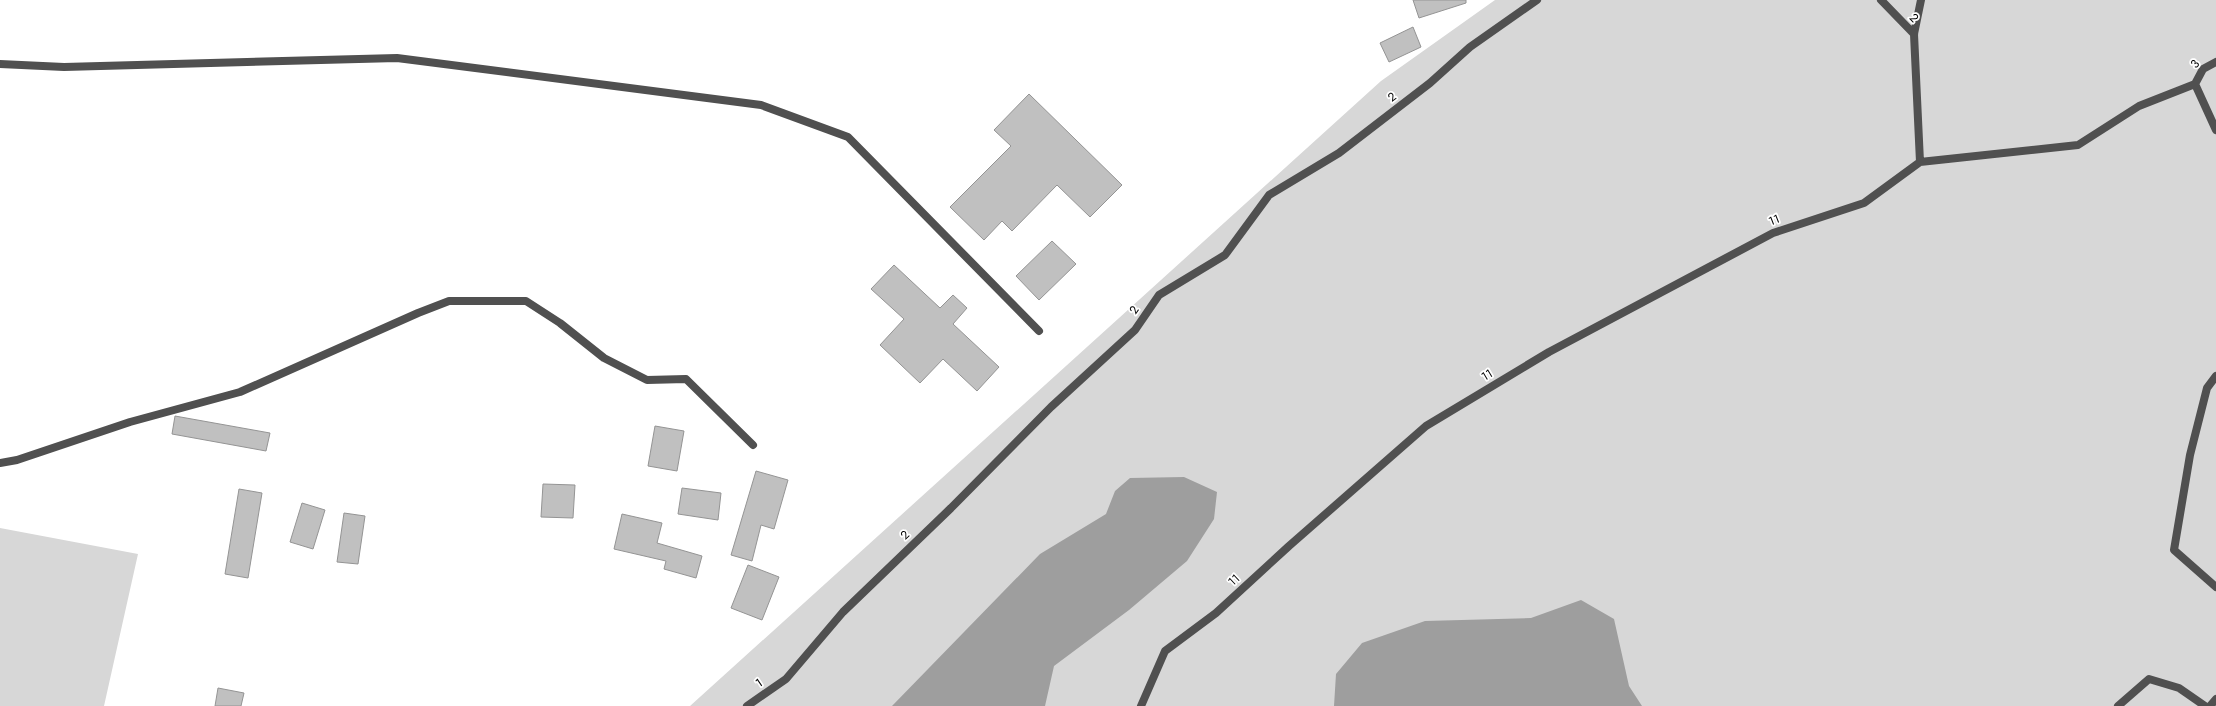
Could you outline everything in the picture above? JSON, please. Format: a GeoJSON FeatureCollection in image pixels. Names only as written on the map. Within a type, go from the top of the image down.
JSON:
{"type":"FeatureCollection","features":[{"type":"Feature","properties":{"kind":"street","name":"2"},"geometry":{"type":"LineString","coordinates":[[786,679],[843,612],[951,508],[1051,407],[1135,330],[1159,295],[1225,255],[1268,195],[1339,153],[1430,83],[1470,47],[1537,0]]}},
{"type":"Feature","properties":{"kind":"street","name":"2"},"geometry":{"type":"LineString","coordinates":[[1881,0],[1914,34]]}},
{"type":"Feature","properties":{"kind":"street"},"geometry":{"type":"LineString","coordinates":[[1921,0],[1914,34],[1920,162],[2078,145],[2139,106],[2195,84],[2216,130]]}},
{"type":"Feature","properties":{"kind":"street"},"geometry":{"type":"LineString","coordinates":[[0,64],[64,67],[397,58],[761,105],[848,137],[1039,331]]}},
{"type":"Feature","properties":{"kind":"street","name":"3"},"geometry":{"type":"LineString","coordinates":[[2195,84],[2204,69],[2216,62]]}},
{"type":"Feature","properties":{"kind":"street","name":"11"},"geometry":{"type":"LineString","coordinates":[[1141,706],[1165,651],[1216,613],[1289,546],[1426,426],[1549,352],[1773,233],[1864,203],[1920,162]]}},
{"type":"Feature","properties":{"kind":"street"},"geometry":{"type":"LineString","coordinates":[[0,463],[16,460],[130,422],[240,392],[418,313],[449,301],[526,301],[560,323],[604,358],[647,380],[686,379],[753,445]]}},
{"type":"Feature","properties":{"kind":"street"},"geometry":{"type":"LineString","coordinates":[[2216,376],[2207,388],[2190,454],[2174,550],[2216,587]]}},
{"type":"Feature","properties":{"kind":"street","name":"1"},"geometry":{"type":"LineString","coordinates":[[747,706],[786,679]]}},
{"type":"Feature","properties":{"kind":"street"},"geometry":{"type":"LineString","coordinates":[[2118,706],[2149,679],[2178,688],[2205,706]]}},
{"type":"Feature","properties":{"kind":"street"},"geometry":{"type":"LineString","coordinates":[[2210,706],[2216,699]]}},
{"type":"Feature","properties":{"kind":"shaded area"},"geometry":{"type":"Polygon","coordinates":[[[1495,0],[2216,0],[2216,706],[690,706],[1381,81],[1495,0]]]}},
{"type":"Feature","properties":{"kind":"shaded area"},"geometry":{"type":"Polygon","coordinates":[[[1184,477],[1217,492],[1214,519],[1187,561],[1129,610],[1054,666],[1045,706],[892,706],[1040,554],[1106,514],[1115,491],[1130,478],[1184,477]]]}},
{"type":"Feature","properties":{"kind":"shaded area"},"geometry":{"type":"Polygon","coordinates":[[[0,528],[138,554],[104,706],[0,706],[0,528]]]}},
{"type":"Feature","properties":{"kind":"shaded area"},"geometry":{"type":"Polygon","coordinates":[[[1581,600],[1614,619],[1629,686],[1642,706],[1334,706],[1336,674],[1362,643],[1425,621],[1531,618],[1581,600]]]}},
{"type":"Feature","properties":{"kind":"building"},"geometry":{"type":"Polygon","coordinates":[[[1413,0],[1466,0],[1466,3],[1419,18],[1413,0]]]}},
{"type":"Feature","properties":{"kind":"building"},"geometry":{"type":"Polygon","coordinates":[[[1413,27],[1421,47],[1389,62],[1380,43],[1413,27]]]}},
{"type":"Feature","properties":{"kind":"building"},"geometry":{"type":"Polygon","coordinates":[[[1029,94],[1122,185],[1090,217],[1057,185],[1012,231],[1002,221],[984,240],[950,207],[1011,146],[994,130],[1029,94]]]}},
{"type":"Feature","properties":{"kind":"building"},"geometry":{"type":"Polygon","coordinates":[[[1052,241],[1076,264],[1039,300],[1016,276],[1052,241]]]}},
{"type":"Feature","properties":{"kind":"building"},"geometry":{"type":"Polygon","coordinates":[[[894,265],[940,308],[953,295],[967,308],[953,324],[999,367],[977,391],[943,359],[920,383],[880,345],[904,319],[871,289],[894,265]]]}},
{"type":"Feature","properties":{"kind":"building"},"geometry":{"type":"Polygon","coordinates":[[[175,416],[270,433],[266,451],[172,434],[175,416]]]}},
{"type":"Feature","properties":{"kind":"building"},"geometry":{"type":"Polygon","coordinates":[[[655,426],[684,431],[677,471],[648,466],[655,426]]]}},
{"type":"Feature","properties":{"kind":"building"},"geometry":{"type":"Polygon","coordinates":[[[756,471],[788,480],[774,529],[761,525],[752,561],[731,555],[756,471]]]}},
{"type":"Feature","properties":{"kind":"building"},"geometry":{"type":"Polygon","coordinates":[[[543,484],[575,485],[573,518],[541,517],[543,484]]]}},
{"type":"Feature","properties":{"kind":"building"},"geometry":{"type":"Polygon","coordinates":[[[682,488],[721,493],[718,520],[678,514],[682,488]]]}},
{"type":"Feature","properties":{"kind":"building"},"geometry":{"type":"Polygon","coordinates":[[[239,489],[262,493],[248,578],[225,574],[239,489]]]}},
{"type":"Feature","properties":{"kind":"building"},"geometry":{"type":"Polygon","coordinates":[[[302,503],[325,510],[313,549],[290,542],[302,503]]]}},
{"type":"Feature","properties":{"kind":"building"},"geometry":{"type":"Polygon","coordinates":[[[344,513],[365,516],[358,564],[337,562],[344,513]]]}},
{"type":"Feature","properties":{"kind":"building"},"geometry":{"type":"Polygon","coordinates":[[[622,514],[662,523],[657,543],[702,556],[696,578],[664,569],[666,561],[614,549],[622,514]]]}},
{"type":"Feature","properties":{"kind":"building"},"geometry":{"type":"Polygon","coordinates":[[[748,565],[779,577],[762,620],[731,608],[748,565]]]}},
{"type":"Feature","properties":{"kind":"building"},"geometry":{"type":"Polygon","coordinates":[[[218,688],[244,693],[241,706],[215,706],[218,688]]]}}]}
